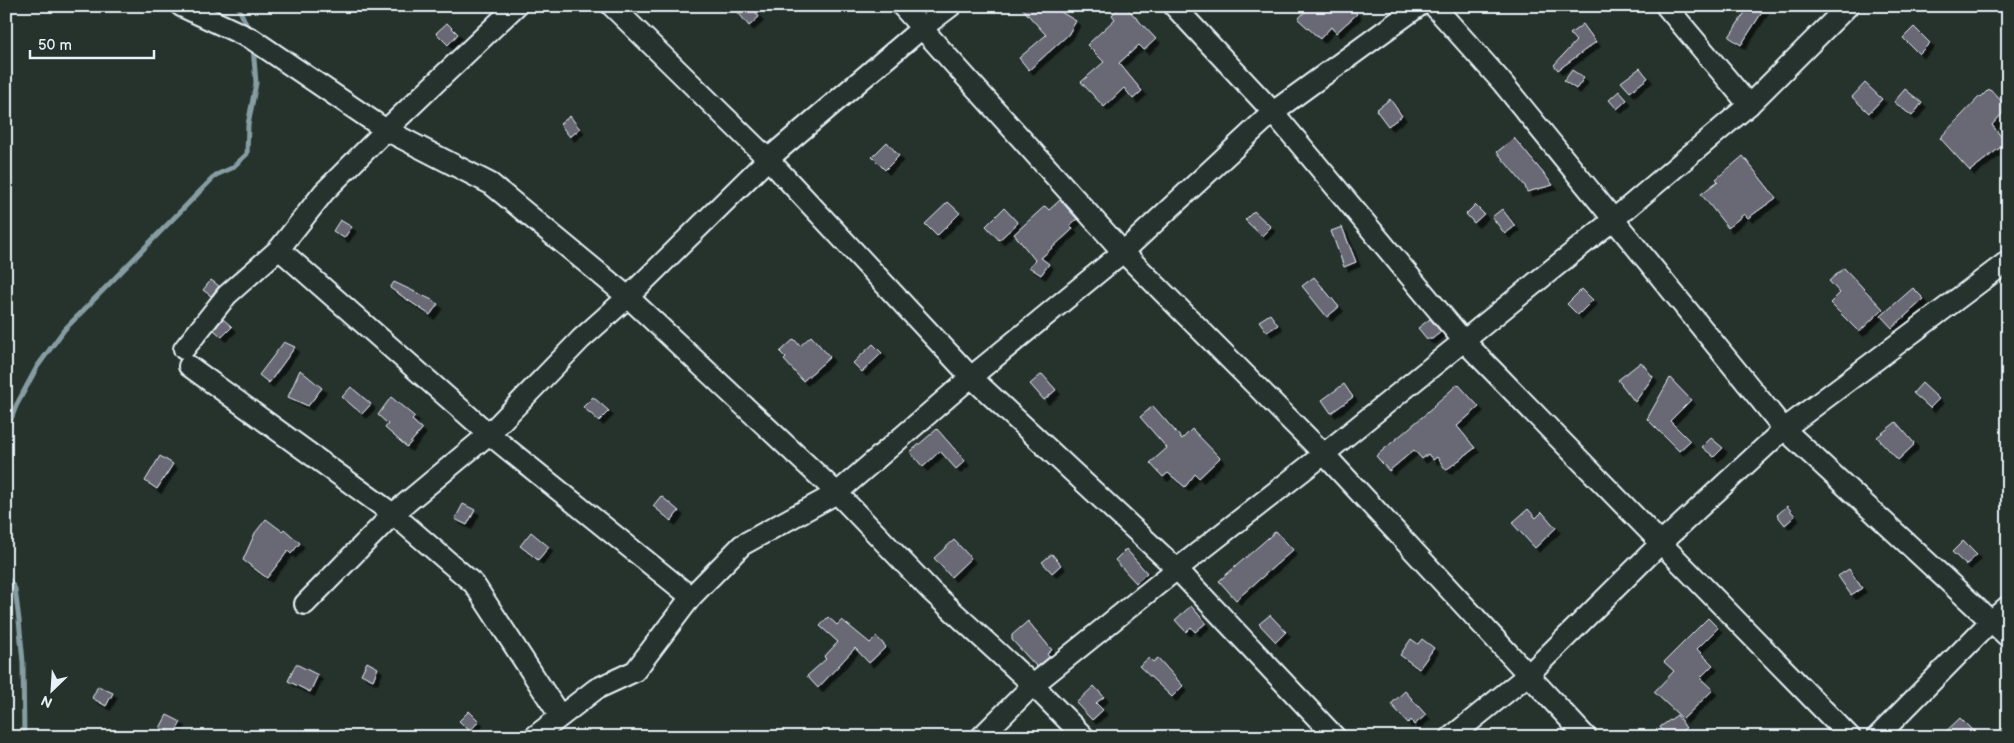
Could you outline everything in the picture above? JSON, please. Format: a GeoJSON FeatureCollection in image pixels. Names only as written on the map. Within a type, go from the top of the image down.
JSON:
{"type":"FeatureCollection","features":[{"type":"Feature","properties":{"kind":"street"},"geometry":{"type":"LineString","coordinates":[[180,6],[252,39],[386,130],[491,184],[628,297],[838,493],[931,591],[1033,685],[1084,737]]}},
{"type":"Feature","properties":{"kind":"street"},"geometry":{"type":"LineString","coordinates":[[516,6],[386,130],[324,192],[279,249],[227,295],[186,358],[393,514],[474,584],[560,716]]}},
{"type":"Feature","properties":{"kind":"street"},"geometry":{"type":"LineString","coordinates":[[612,6],[768,159],[971,377],[1177,569],[1335,737]]}},
{"type":"Feature","properties":{"kind":"street"},"geometry":{"type":"LineString","coordinates":[[902,6],[1123,252],[1324,454],[1586,737]]}},
{"type":"Feature","properties":{"kind":"street"},"geometry":{"type":"LineString","coordinates":[[305,604],[393,514],[488,434],[580,339],[628,297],[768,159],[922,28],[951,6]]}},
{"type":"Feature","properties":{"kind":"street"},"geometry":{"type":"LineString","coordinates":[[1174,6],[1273,112],[1463,340],[1850,737]]}},
{"type":"Feature","properties":{"kind":"street"},"geometry":{"type":"LineString","coordinates":[[534,737],[596,689],[634,671],[691,598],[742,546],[838,493],[971,377],[1123,252],[1273,112],[1419,6]]}},
{"type":"Feature","properties":{"kind":"street"},"geometry":{"type":"LineString","coordinates":[[1434,6],[1501,81],[1784,429],[1992,620],[2008,637]]}},
{"type":"Feature","properties":{"kind":"street"},"geometry":{"type":"LineString","coordinates":[[1666,6],[1749,105]]}},
{"type":"Feature","properties":{"kind":"street"},"geometry":{"type":"LineString","coordinates":[[980,737],[1033,685],[1324,454],[1613,220],[1749,105],[1848,6]]}},
{"type":"Feature","properties":{"kind":"street"},"geometry":{"type":"LineString","coordinates":[[279,249],[488,434],[691,598]]}},
{"type":"Feature","properties":{"kind":"street"},"geometry":{"type":"LineString","coordinates":[[1451,737],[1529,674],[1661,543],[1784,429],[2008,261]]}},
{"type":"Feature","properties":{"kind":"street"},"geometry":{"type":"LineString","coordinates":[[1877,737],[2008,606]]}},
{"type":"Feature","properties":{"kind":"building"},"geometry":{"type":"Polygon","coordinates":[[[733,6],[751,6],[759,17],[749,26],[733,6]]]}},
{"type":"Feature","properties":{"kind":"building"},"geometry":{"type":"Polygon","coordinates":[[[1020,6],[1051,6],[1076,21],[1068,35],[1029,70],[1019,58],[1046,35],[1020,6]]]}},
{"type":"Feature","properties":{"kind":"building"},"geometry":{"type":"Polygon","coordinates":[[[1121,6],[1125,6],[1156,39],[1144,50],[1139,45],[1119,63],[1142,91],[1133,99],[1124,88],[1104,107],[1081,82],[1104,62],[1087,45],[1115,19],[1112,15],[1121,6]]]}},
{"type":"Feature","properties":{"kind":"building"},"geometry":{"type":"Polygon","coordinates":[[[1310,6],[1350,6],[1357,14],[1336,33],[1331,27],[1320,39],[1298,19],[1310,6]]]}},
{"type":"Feature","properties":{"kind":"building"},"geometry":{"type":"Polygon","coordinates":[[[1749,6],[1766,6],[1741,45],[1729,37],[1749,6]]]}},
{"type":"Feature","properties":{"kind":"building"},"geometry":{"type":"Polygon","coordinates":[[[447,23],[458,34],[448,45],[436,33],[447,23]]]}},
{"type":"Feature","properties":{"kind":"building"},"geometry":{"type":"Polygon","coordinates":[[[1583,24],[1596,42],[1558,70],[1554,65],[1576,41],[1570,34],[1583,24]]]}},
{"type":"Feature","properties":{"kind":"building"},"geometry":{"type":"Polygon","coordinates":[[[1914,27],[1930,43],[1919,54],[1903,38],[1914,27]]]}},
{"type":"Feature","properties":{"kind":"building"},"geometry":{"type":"Polygon","coordinates":[[[1640,68],[1648,78],[1630,92],[1621,82],[1640,68]]]}},
{"type":"Feature","properties":{"kind":"building"},"geometry":{"type":"Polygon","coordinates":[[[1572,70],[1584,78],[1576,89],[1564,81],[1572,70]]]}},
{"type":"Feature","properties":{"kind":"building"},"geometry":{"type":"Polygon","coordinates":[[[1865,83],[1882,99],[1869,113],[1852,97],[1865,83]]]}},
{"type":"Feature","properties":{"kind":"building"},"geometry":{"type":"Polygon","coordinates":[[[1905,89],[1922,103],[1912,116],[1894,102],[1905,89]]]}},
{"type":"Feature","properties":{"kind":"building"},"geometry":{"type":"Polygon","coordinates":[[[1989,89],[2008,107],[1992,125],[2006,143],[1970,171],[1940,138],[1989,89]]]}},
{"type":"Feature","properties":{"kind":"building"},"geometry":{"type":"Polygon","coordinates":[[[1619,91],[1627,100],[1617,109],[1609,100],[1619,91]]]}},
{"type":"Feature","properties":{"kind":"building"},"geometry":{"type":"Polygon","coordinates":[[[1390,99],[1402,116],[1388,126],[1376,110],[1390,99]]]}},
{"type":"Feature","properties":{"kind":"building"},"geometry":{"type":"Polygon","coordinates":[[[570,116],[580,129],[570,137],[560,124],[570,116]]]}},
{"type":"Feature","properties":{"kind":"building"},"geometry":{"type":"Polygon","coordinates":[[[1514,138],[1553,185],[1527,192],[1525,186],[1497,152],[1514,138]]]}},
{"type":"Feature","properties":{"kind":"building"},"geometry":{"type":"Polygon","coordinates":[[[887,142],[899,156],[885,170],[872,157],[887,142]]]}},
{"type":"Feature","properties":{"kind":"building"},"geometry":{"type":"Polygon","coordinates":[[[1743,156],[1776,198],[1748,218],[1744,214],[1728,228],[1701,194],[1718,181],[1716,179],[1743,156]]]}},
{"type":"Feature","properties":{"kind":"building"},"geometry":{"type":"Polygon","coordinates":[[[1060,200],[1077,219],[1070,225],[1073,229],[1041,258],[1049,264],[1041,275],[1029,267],[1035,260],[1014,234],[1045,206],[1049,210],[1060,200]]]}},
{"type":"Feature","properties":{"kind":"building"},"geometry":{"type":"Polygon","coordinates":[[[948,202],[960,213],[937,236],[925,224],[948,202]]]}},
{"type":"Feature","properties":{"kind":"building"},"geometry":{"type":"Polygon","coordinates":[[[1475,205],[1484,214],[1474,223],[1466,214],[1475,205]]]}},
{"type":"Feature","properties":{"kind":"building"},"geometry":{"type":"Polygon","coordinates":[[[1004,208],[1018,223],[999,240],[986,226],[1004,208]]]}},
{"type":"Feature","properties":{"kind":"building"},"geometry":{"type":"Polygon","coordinates":[[[1502,209],[1515,226],[1505,234],[1492,217],[1502,209]]]}},
{"type":"Feature","properties":{"kind":"building"},"geometry":{"type":"Polygon","coordinates":[[[1254,211],[1271,227],[1262,236],[1245,220],[1254,211]]]}},
{"type":"Feature","properties":{"kind":"building"},"geometry":{"type":"Polygon","coordinates":[[[340,220],[352,227],[344,238],[333,231],[340,220]]]}},
{"type":"Feature","properties":{"kind":"building"},"geometry":{"type":"Polygon","coordinates":[[[1342,227],[1356,262],[1344,267],[1331,231],[1342,227]]]}},
{"type":"Feature","properties":{"kind":"building"},"geometry":{"type":"Polygon","coordinates":[[[1844,268],[1883,309],[1859,332],[1830,303],[1840,293],[1829,281],[1844,268]]]}},
{"type":"Feature","properties":{"kind":"building"},"geometry":{"type":"Polygon","coordinates":[[[1314,277],[1339,307],[1327,317],[1302,286],[1314,277]]]}},
{"type":"Feature","properties":{"kind":"building"},"geometry":{"type":"Polygon","coordinates":[[[211,280],[219,286],[211,296],[203,290],[211,280]]]}},
{"type":"Feature","properties":{"kind":"building"},"geometry":{"type":"Polygon","coordinates":[[[394,282],[438,304],[430,315],[390,288],[394,282]]]}},
{"type":"Feature","properties":{"kind":"building"},"geometry":{"type":"Polygon","coordinates":[[[1913,288],[1924,299],[1892,328],[1881,316],[1913,288]]]}},
{"type":"Feature","properties":{"kind":"building"},"geometry":{"type":"Polygon","coordinates":[[[1582,289],[1593,300],[1578,315],[1567,304],[1582,289]]]}},
{"type":"Feature","properties":{"kind":"building"},"geometry":{"type":"Polygon","coordinates":[[[1270,314],[1278,325],[1267,332],[1259,321],[1270,314]]]}},
{"type":"Feature","properties":{"kind":"building"},"geometry":{"type":"Polygon","coordinates":[[[223,319],[232,327],[222,337],[214,330],[223,319]]]}},
{"type":"Feature","properties":{"kind":"building"},"geometry":{"type":"Polygon","coordinates":[[[1430,319],[1441,332],[1432,339],[1427,339],[1418,328],[1430,319]]]}},
{"type":"Feature","properties":{"kind":"building"},"geometry":{"type":"Polygon","coordinates":[[[811,336],[830,357],[803,381],[784,360],[786,358],[780,352],[794,339],[800,346],[811,336]]]}},
{"type":"Feature","properties":{"kind":"building"},"geometry":{"type":"Polygon","coordinates":[[[284,342],[295,347],[269,383],[259,375],[284,342]]]}},
{"type":"Feature","properties":{"kind":"building"},"geometry":{"type":"Polygon","coordinates":[[[873,344],[882,353],[862,372],[853,363],[873,344]]]}},
{"type":"Feature","properties":{"kind":"building"},"geometry":{"type":"Polygon","coordinates":[[[1641,362],[1653,377],[1635,402],[1618,380],[1641,362]]]}},
{"type":"Feature","properties":{"kind":"building"},"geometry":{"type":"Polygon","coordinates":[[[300,370],[322,388],[308,406],[288,397],[300,370]]]}},
{"type":"Feature","properties":{"kind":"building"},"geometry":{"type":"Polygon","coordinates":[[[1042,374],[1056,390],[1044,400],[1030,384],[1042,374]]]}},
{"type":"Feature","properties":{"kind":"building"},"geometry":{"type":"Polygon","coordinates":[[[1670,378],[1691,400],[1670,421],[1690,441],[1679,451],[1647,419],[1670,378]]]}},
{"type":"Feature","properties":{"kind":"building"},"geometry":{"type":"Polygon","coordinates":[[[1922,383],[1939,399],[1930,408],[1913,393],[1922,383]]]}},
{"type":"Feature","properties":{"kind":"building"},"geometry":{"type":"Polygon","coordinates":[[[1344,384],[1353,397],[1331,413],[1322,400],[1344,384]]]}},
{"type":"Feature","properties":{"kind":"building"},"geometry":{"type":"Polygon","coordinates":[[[1458,384],[1479,407],[1457,426],[1475,448],[1446,470],[1437,457],[1433,460],[1428,454],[1422,459],[1414,450],[1389,471],[1376,456],[1458,384]]]}},
{"type":"Feature","properties":{"kind":"building"},"geometry":{"type":"Polygon","coordinates":[[[351,387],[371,404],[362,414],[342,397],[351,387]]]}},
{"type":"Feature","properties":{"kind":"building"},"geometry":{"type":"Polygon","coordinates":[[[391,397],[415,417],[412,420],[422,429],[407,447],[385,428],[388,424],[378,415],[391,397]]]}},
{"type":"Feature","properties":{"kind":"building"},"geometry":{"type":"Polygon","coordinates":[[[593,397],[609,411],[599,421],[583,407],[593,397]]]}},
{"type":"Feature","properties":{"kind":"building"},"geometry":{"type":"Polygon","coordinates":[[[1153,406],[1182,439],[1192,429],[1220,458],[1199,478],[1195,474],[1185,487],[1168,473],[1163,477],[1150,463],[1167,448],[1140,417],[1153,406]]]}},
{"type":"Feature","properties":{"kind":"building"},"geometry":{"type":"Polygon","coordinates":[[[1896,422],[1914,443],[1898,460],[1877,437],[1896,422]]]}},
{"type":"Feature","properties":{"kind":"building"},"geometry":{"type":"Polygon","coordinates":[[[937,429],[965,461],[956,469],[940,451],[923,467],[910,452],[937,429]]]}},
{"type":"Feature","properties":{"kind":"building"},"geometry":{"type":"Polygon","coordinates":[[[1711,438],[1723,448],[1714,457],[1702,447],[1711,438]]]}},
{"type":"Feature","properties":{"kind":"building"},"geometry":{"type":"Polygon","coordinates":[[[160,456],[173,464],[157,489],[145,481],[160,456]]]}},
{"type":"Feature","properties":{"kind":"building"},"geometry":{"type":"Polygon","coordinates":[[[661,496],[679,511],[671,521],[653,506],[661,496]]]}},
{"type":"Feature","properties":{"kind":"building"},"geometry":{"type":"Polygon","coordinates":[[[463,504],[475,510],[467,525],[455,519],[463,504]]]}},
{"type":"Feature","properties":{"kind":"building"},"geometry":{"type":"Polygon","coordinates":[[[1787,506],[1795,516],[1785,525],[1777,515],[1787,506]]]}},
{"type":"Feature","properties":{"kind":"building"},"geometry":{"type":"Polygon","coordinates":[[[1528,509],[1536,518],[1542,512],[1556,528],[1535,548],[1512,523],[1528,509]]]}},
{"type":"Feature","properties":{"kind":"building"},"geometry":{"type":"Polygon","coordinates":[[[266,519],[282,531],[284,529],[300,543],[291,554],[288,551],[267,578],[243,560],[255,533],[266,519]]]}},
{"type":"Feature","properties":{"kind":"building"},"geometry":{"type":"Polygon","coordinates":[[[1276,531],[1293,550],[1236,600],[1219,581],[1276,531]]]}},
{"type":"Feature","properties":{"kind":"building"},"geometry":{"type":"Polygon","coordinates":[[[531,532],[549,547],[538,560],[520,546],[531,532]]]}},
{"type":"Feature","properties":{"kind":"building"},"geometry":{"type":"Polygon","coordinates":[[[954,540],[971,558],[951,577],[934,558],[954,540]]]}},
{"type":"Feature","properties":{"kind":"building"},"geometry":{"type":"Polygon","coordinates":[[[1963,541],[1977,555],[1966,565],[1952,552],[1963,541]]]}},
{"type":"Feature","properties":{"kind":"building"},"geometry":{"type":"Polygon","coordinates":[[[1126,549],[1147,573],[1136,583],[1115,560],[1126,549]]]}},
{"type":"Feature","properties":{"kind":"building"},"geometry":{"type":"Polygon","coordinates":[[[1052,554],[1061,565],[1052,573],[1042,562],[1052,554]]]}},
{"type":"Feature","properties":{"kind":"building"},"geometry":{"type":"Polygon","coordinates":[[[1849,569],[1862,588],[1851,595],[1838,576],[1849,569]]]}},
{"type":"Feature","properties":{"kind":"building"},"geometry":{"type":"Polygon","coordinates":[[[1191,606],[1206,623],[1195,632],[1191,627],[1186,632],[1175,620],[1191,606]]]}},
{"type":"Feature","properties":{"kind":"building"},"geometry":{"type":"Polygon","coordinates":[[[1270,615],[1286,632],[1276,642],[1259,624],[1270,615]]]}},
{"type":"Feature","properties":{"kind":"building"},"geometry":{"type":"Polygon","coordinates":[[[828,617],[837,625],[842,620],[870,643],[877,637],[886,647],[869,663],[855,648],[818,688],[807,676],[826,659],[824,657],[838,642],[820,626],[828,617]]]}},
{"type":"Feature","properties":{"kind":"building"},"geometry":{"type":"Polygon","coordinates":[[[1708,618],[1718,628],[1697,649],[1713,665],[1700,678],[1713,690],[1683,719],[1654,692],[1674,671],[1664,662],[1708,618]]]}},
{"type":"Feature","properties":{"kind":"building"},"geometry":{"type":"Polygon","coordinates":[[[1028,621],[1052,650],[1047,654],[1049,657],[1037,667],[1012,640],[1012,635],[1028,621]]]}},
{"type":"Feature","properties":{"kind":"building"},"geometry":{"type":"Polygon","coordinates":[[[1411,639],[1418,644],[1422,639],[1434,648],[1419,669],[1400,655],[1411,639]]]}},
{"type":"Feature","properties":{"kind":"building"},"geometry":{"type":"Polygon","coordinates":[[[1149,658],[1153,662],[1158,658],[1183,686],[1172,697],[1139,666],[1149,658]]]}},
{"type":"Feature","properties":{"kind":"building"},"geometry":{"type":"Polygon","coordinates":[[[367,662],[378,668],[373,680],[361,674],[367,662]]]}},
{"type":"Feature","properties":{"kind":"building"},"geometry":{"type":"Polygon","coordinates":[[[296,664],[318,675],[310,692],[288,681],[296,664]]]}},
{"type":"Feature","properties":{"kind":"building"},"geometry":{"type":"Polygon","coordinates":[[[98,686],[113,693],[106,706],[92,698],[98,686]]]}},
{"type":"Feature","properties":{"kind":"building"},"geometry":{"type":"Polygon","coordinates":[[[1094,686],[1104,697],[1096,703],[1103,710],[1092,720],[1076,703],[1094,686]]]}},
{"type":"Feature","properties":{"kind":"building"},"geometry":{"type":"Polygon","coordinates":[[[1405,691],[1426,715],[1414,725],[1411,720],[1408,723],[1391,704],[1405,691]]]}},
{"type":"Feature","properties":{"kind":"building"},"geometry":{"type":"Polygon","coordinates":[[[469,711],[479,721],[470,731],[459,721],[469,711]]]}},
{"type":"Feature","properties":{"kind":"building"},"geometry":{"type":"Polygon","coordinates":[[[167,715],[181,722],[174,735],[160,728],[167,715]]]}},
{"type":"Feature","properties":{"kind":"building"},"geometry":{"type":"Polygon","coordinates":[[[1677,715],[1686,728],[1673,737],[1667,737],[1660,727],[1677,715]]]}},
{"type":"Feature","properties":{"kind":"building"},"geometry":{"type":"Polygon","coordinates":[[[1960,718],[1979,737],[1940,737],[1960,718]]]}},
{"type":"Feature","properties":{"kind":"waterway"},"geometry":{"type":"LineString","coordinates":[[238,6],[249,31]]}},
{"type":"Feature","properties":{"kind":"waterway"},"geometry":{"type":"LineString","coordinates":[[6,432],[16,406],[37,367],[64,330],[216,175],[232,168],[247,154],[248,125],[256,83],[253,47]]}},
{"type":"Feature","properties":{"kind":"waterway"},"geometry":{"type":"LineString","coordinates":[[6,533],[9,540],[6,545]]}},
{"type":"Feature","properties":{"kind":"waterway"},"geometry":{"type":"LineString","coordinates":[[6,576],[15,589],[19,620],[23,662],[24,737]]}}]}
